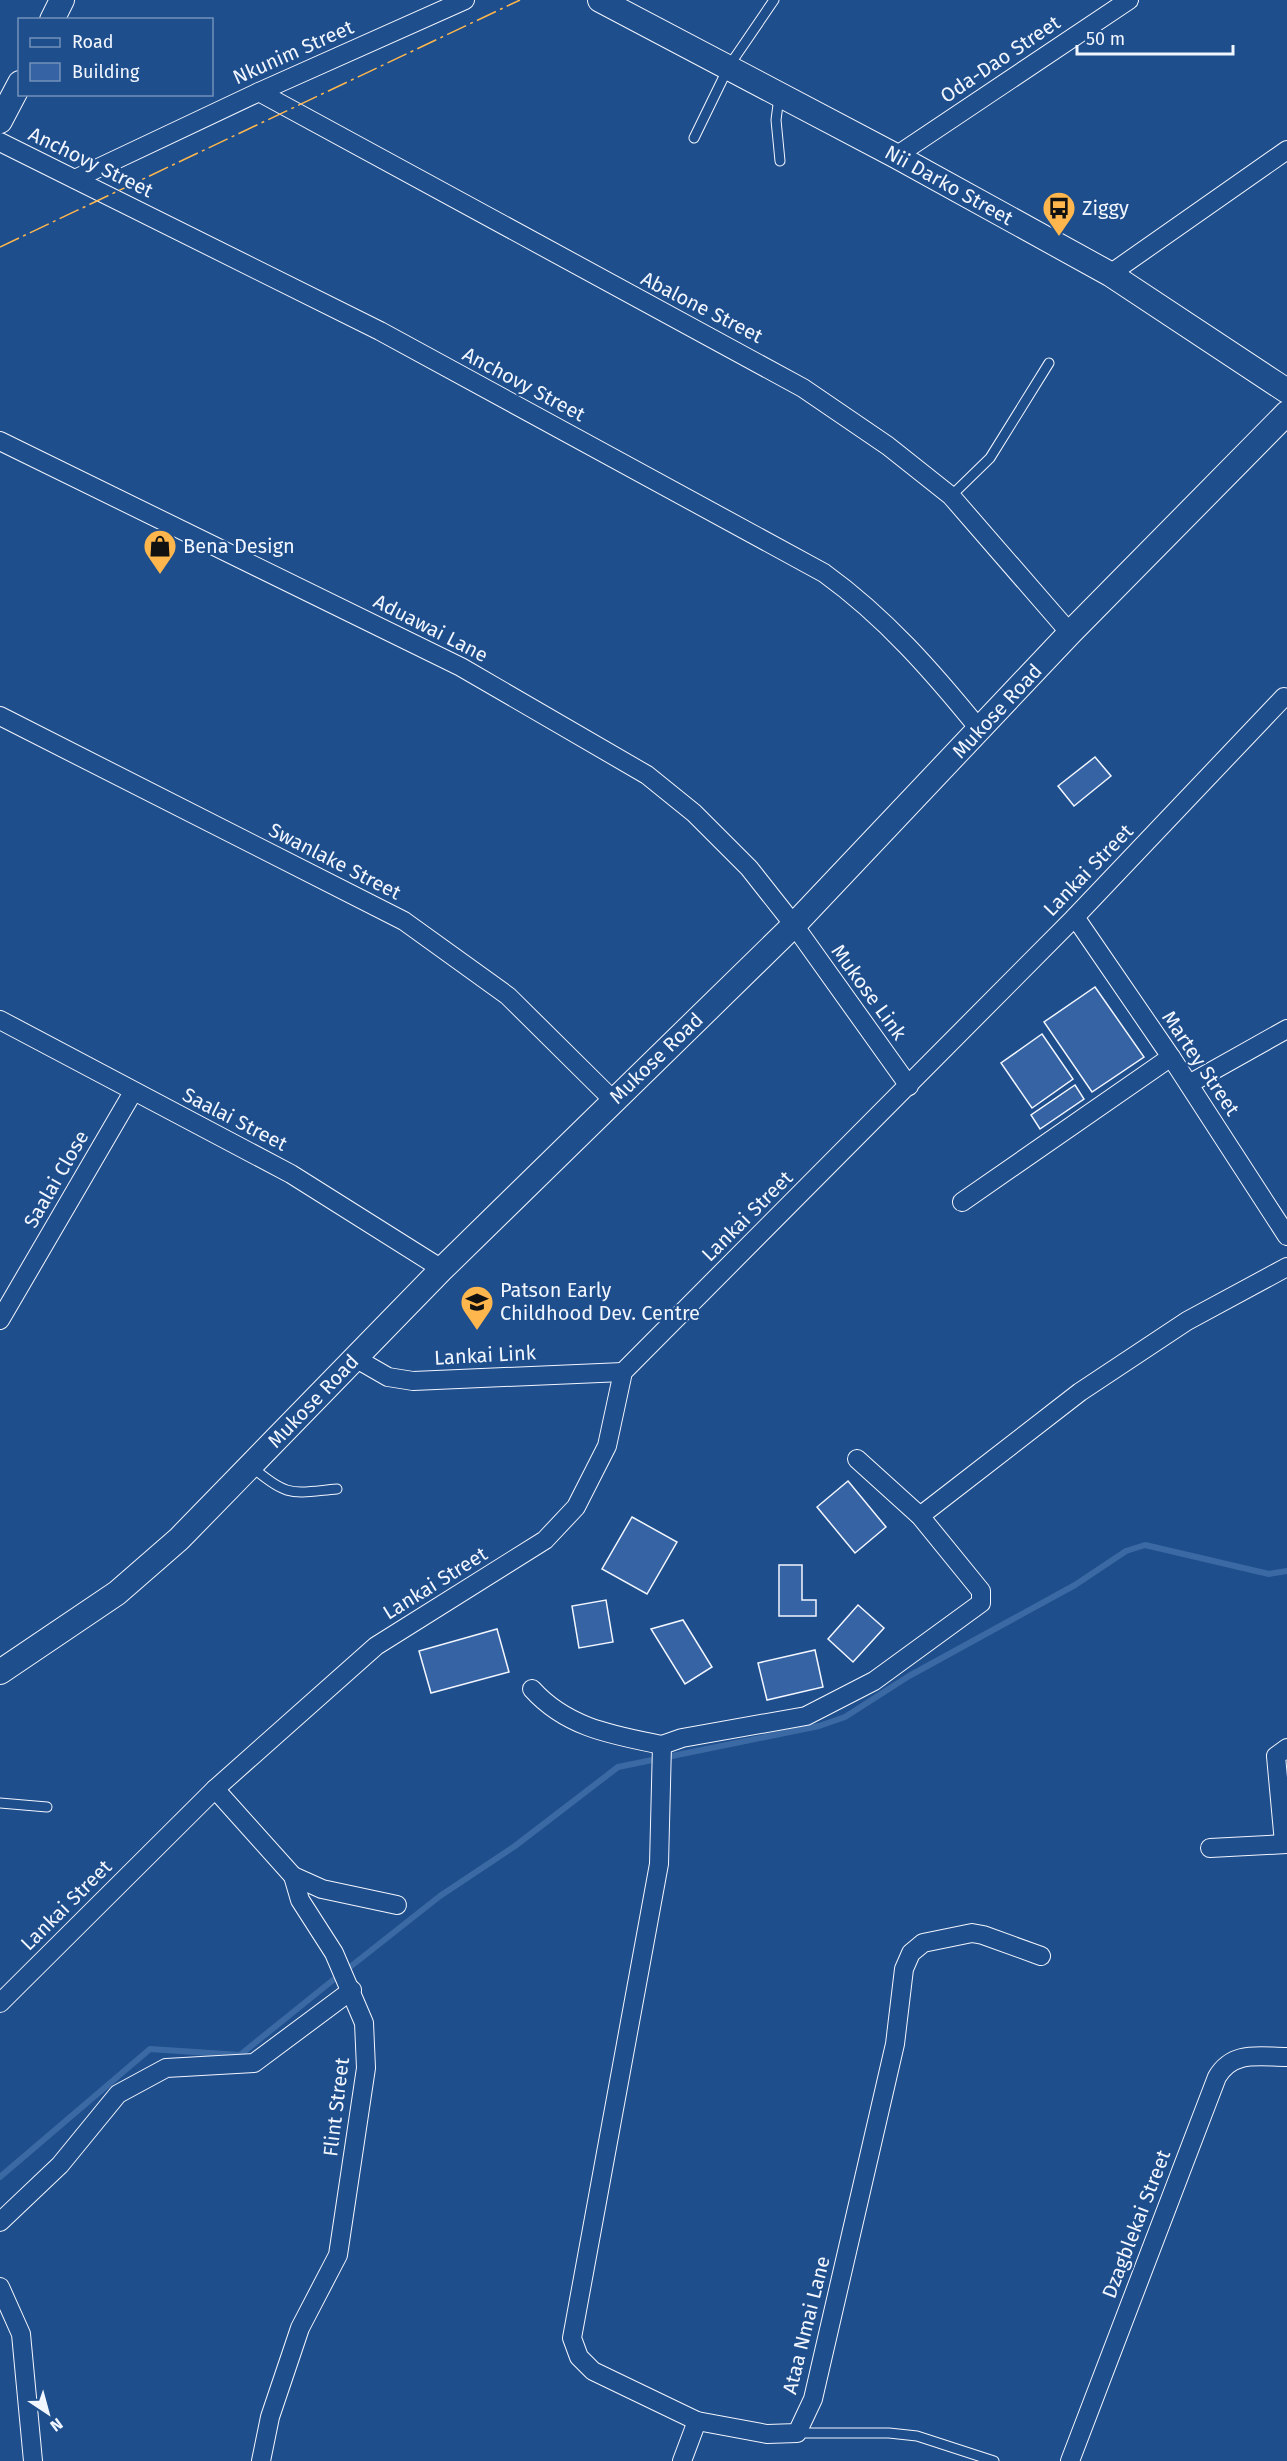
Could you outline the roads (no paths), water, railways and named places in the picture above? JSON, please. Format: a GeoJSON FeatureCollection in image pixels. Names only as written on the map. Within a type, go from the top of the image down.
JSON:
{"type":"FeatureCollection","features":[{"type":"Feature","properties":{"kind":"street"},"geometry":{"type":"LineString","coordinates":[[53,18],[62,0]]}},
{"type":"Feature","properties":{"kind":"street","name":"Nkunim Street"},"geometry":{"type":"LineString","coordinates":[[75,178],[259,92],[465,0]]}},
{"type":"Feature","properties":{"kind":"street","name":"Nii Darko Street"},"geometry":{"type":"LineString","coordinates":[[600,0],[729,66],[1110,274],[1287,391]]}},
{"type":"Feature","properties":{"kind":"street","name":"Oda-Dao Street"},"geometry":{"type":"LineString","coordinates":[[896,156],[1129,0]]}},
{"type":"Feature","properties":{"kind":"street"},"geometry":{"type":"LineString","coordinates":[[0,121],[18,87]]}},
{"type":"Feature","properties":{"kind":"street","name":"Abalone Street"},"geometry":{"type":"LineString","coordinates":[[259,92],[614,287],[804,388],[888,446],[951,496],[1070,633]]}},
{"type":"Feature","properties":{"kind":"street","name":"Anchovy Street"},"geometry":{"type":"LineString","coordinates":[[0,142],[380,332],[824,573],[851,593],[901,639],[939,680],[980,730]]}},
{"type":"Feature","properties":{"kind":"street"},"geometry":{"type":"LineString","coordinates":[[1110,274],[1287,150]]}},
{"type":"Feature","properties":{"kind":"street","name":"Mukose Road"},"geometry":{"type":"LineString","coordinates":[[0,1672],[76,1623],[149,1567],[213,1505],[442,1269],[794,925],[1070,633],[1287,413]]}},
{"type":"Feature","properties":{"kind":"street","name":"Aduawai Lane"},"geometry":{"type":"LineString","coordinates":[[0,441],[460,667],[647,775],[720,837],[749,868],[794,925]]}},
{"type":"Feature","properties":{"kind":"street","name":"Lankai Street"},"geometry":{"type":"LineString","coordinates":[[0,2003],[215,1789],[376,1646],[545,1540],[576,1507],[607,1446],[623,1372],[1075,917],[1284,697]]}},
{"type":"Feature","properties":{"kind":"street","name":"Swanlake Street"},"geometry":{"type":"LineString","coordinates":[[0,716],[404,921],[508,996],[613,1100]]}},
{"type":"Feature","properties":{"kind":"street","name":"Martey Street"},"geometry":{"type":"LineString","coordinates":[[1075,917],[1189,1084],[1287,1236]]}},
{"type":"Feature","properties":{"kind":"street","name":"Mukose Link"},"geometry":{"type":"LineString","coordinates":[[794,925],[909,1086]]}},
{"type":"Feature","properties":{"kind":"street","name":"Saalai Street"},"geometry":{"type":"LineString","coordinates":[[0,1020],[291,1174],[442,1269]]}},
{"type":"Feature","properties":{"kind":"street"},"geometry":{"type":"LineString","coordinates":[[1189,1084],[1287,1029]]}},
{"type":"Feature","properties":{"kind":"street"},"geometry":{"type":"LineString","coordinates":[[962,1202],[1171,1057]]}},
{"type":"Feature","properties":{"kind":"street","name":"Saalai Close"},"geometry":{"type":"LineString","coordinates":[[0,1320],[133,1092]]}},
{"type":"Feature","properties":{"kind":"street"},"geometry":{"type":"LineString","coordinates":[[920,1516],[1080,1392],[1187,1321],[1287,1268]]}},
{"type":"Feature","properties":{"kind":"street","name":"Lankai Link"},"geometry":{"type":"LineString","coordinates":[[355,1358],[388,1377],[413,1381],[623,1372]]}},
{"type":"Feature","properties":{"kind":"street"},"geometry":{"type":"LineString","coordinates":[[532,1689],[549,1708],[598,1732],[662,1749],[682,1738],[806,1716],[874,1681],[981,1603],[981,1591],[920,1516],[857,1459]]}},
{"type":"Feature","properties":{"kind":"street"},"geometry":{"type":"LineString","coordinates":[[1210,1848],[1286,1844],[1276,1756],[1287,1748]]}},
{"type":"Feature","properties":{"kind":"street"},"geometry":{"type":"LineString","coordinates":[[662,1749],[663,1780],[659,1864],[572,2337],[579,2357],[593,2371],[697,2421],[767,2434],[797,2433]]}},
{"type":"Feature","properties":{"kind":"street","name":"Flint Street"},"geometry":{"type":"LineString","coordinates":[[215,1789],[293,1876],[300,1900],[334,1953],[352,1990],[364,2023],[366,2068],[338,2255],[300,2328],[270,2416],[261,2461]]}},
{"type":"Feature","properties":{"kind":"street"},"geometry":{"type":"LineString","coordinates":[[293,1876],[322,1890],[397,1905]]}},
{"type":"Feature","properties":{"kind":"street","name":"Ataa Nmai Lane"},"geometry":{"type":"LineString","coordinates":[[797,2433],[813,2399],[895,2044],[904,1969],[911,1953],[923,1942],[972,1934],[983,1935],[1041,1956]]}},
{"type":"Feature","properties":{"kind":"street"},"geometry":{"type":"LineString","coordinates":[[0,2222],[60,2165],[118,2094],[166,2068],[254,2063],[352,1990]]}},
{"type":"Feature","properties":{"kind":"street","name":"Dzagblekai Street"},"geometry":{"type":"LineString","coordinates":[[1070,2461],[1216,2077],[1224,2065],[1242,2057],[1287,2056]]}},
{"type":"Feature","properties":{"kind":"street"},"geometry":{"type":"LineString","coordinates":[[0,2287],[21,2334],[33,2461]]}},
{"type":"Feature","properties":{"kind":"street"},"geometry":{"type":"LineString","coordinates":[[682,2461],[697,2421]]}},
{"type":"Feature","properties":{"kind":"lane"},"geometry":{"type":"LineString","coordinates":[[694,138],[729,66],[774,0]]}},
{"type":"Feature","properties":{"kind":"lane"},"geometry":{"type":"LineString","coordinates":[[780,95],[776,120],[780,161]]}},
{"type":"Feature","properties":{"kind":"lane"},"geometry":{"type":"LineString","coordinates":[[951,496],[990,458],[1049,363]]}},
{"type":"Feature","properties":{"kind":"lane"},"geometry":{"type":"LineString","coordinates":[[250,1465],[274,1485],[288,1492],[337,1489]]}},
{"type":"Feature","properties":{"kind":"lane"},"geometry":{"type":"LineString","coordinates":[[0,1803],[47,1807]]}},
{"type":"Feature","properties":{"kind":"lane"},"geometry":{"type":"LineString","coordinates":[[797,2433],[889,2433],[917,2436],[994,2461]]}},
{"type":"Feature","properties":{"kind":"waterway"},"geometry":{"type":"LineString","coordinates":[[350,1967],[440,1896],[515,1846],[618,1767],[819,1726],[845,1717],[909,1676],[1075,1585],[1126,1551],[1145,1545],[1269,1574],[1287,1571]]}},
{"type":"Feature","properties":{"kind":"waterway"},"geometry":{"type":"LineString","coordinates":[[0,2177],[150,2049],[240,2055],[338,1976]]}},
{"type":"Feature","properties":{"kind":"place","name":"Ziggy"},"geometry":{"type":"Point","coordinates":[1059,237]}},
{"type":"Feature","properties":{"kind":"place","name":"Bena Design"},"geometry":{"type":"Point","coordinates":[160,575]}},
{"type":"Feature","properties":{"kind":"place","name":"Patson Early Childhood Dev. Centre"},"geometry":{"type":"Point","coordinates":[477,1331]}}]}
